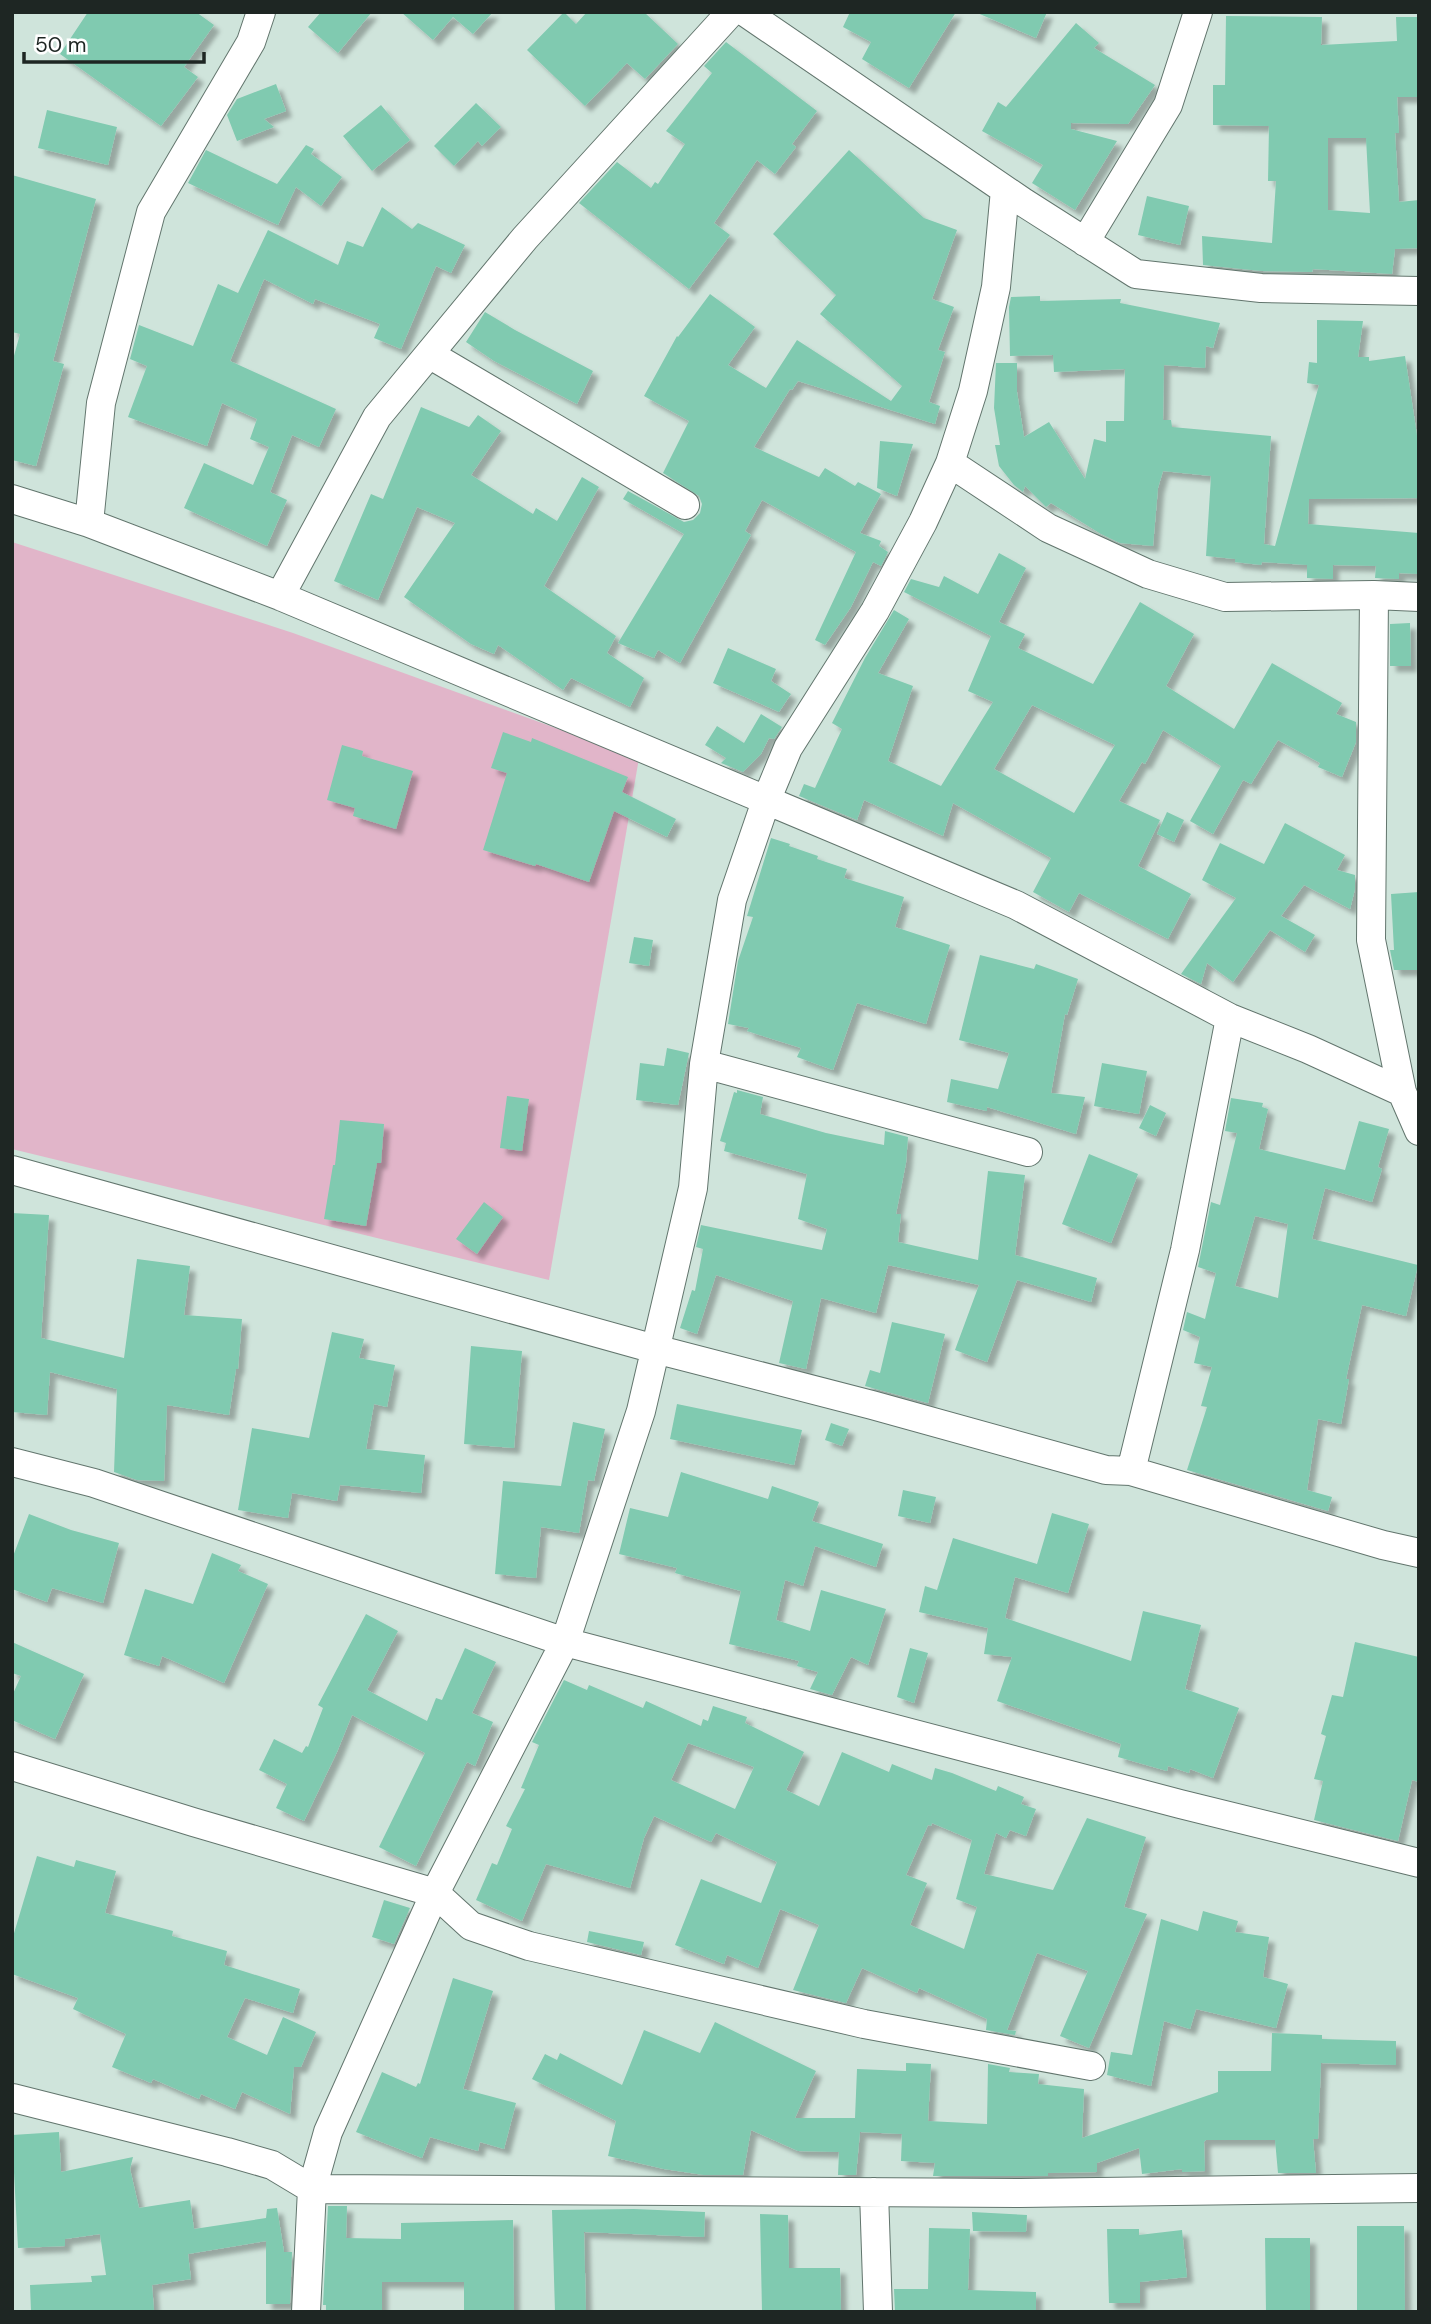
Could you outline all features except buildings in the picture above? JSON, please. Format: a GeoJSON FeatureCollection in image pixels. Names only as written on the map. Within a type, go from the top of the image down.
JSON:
{"type":"FeatureCollection","features":[{"type":"Feature","properties":{"kind":"street"},"geometry":{"type":"LineString","coordinates":[[89,523],[101,403],[151,212],[205,116],[251,42],[261,12]]}},
{"type":"Feature","properties":{"kind":"street"},"geometry":{"type":"LineString","coordinates":[[280,596],[377,417],[525,238],[731,12]]}},
{"type":"Feature","properties":{"kind":"street"},"geometry":{"type":"LineString","coordinates":[[745,12],[1005,190],[1136,274],[1261,288],[1419,290]]}},
{"type":"Feature","properties":{"kind":"street"},"geometry":{"type":"LineString","coordinates":[[1085,242],[1168,105],[1198,12]]}},
{"type":"Feature","properties":{"kind":"street"},"geometry":{"type":"LineString","coordinates":[[306,2312],[312,2189],[328,2132],[435,1893],[565,1642],[641,1411],[693,1188],[704,1064],[732,900],[766,801],[788,748],[875,611],[923,522],[950,463],[973,391],[996,286],[1005,190]]}},
{"type":"Feature","properties":{"kind":"street"},"geometry":{"type":"LineString","coordinates":[[429,354],[685,505]]}},
{"type":"Feature","properties":{"kind":"street"},"geometry":{"type":"LineString","coordinates":[[950,463],[1048,528],[1161,578],[1225,597],[1419,597]]}},
{"type":"Feature","properties":{"kind":"street"},"geometry":{"type":"LineString","coordinates":[[12,499],[89,523],[280,596],[1016,905],[1230,1018],[1308,1049],[1402,1092]]}},
{"type":"Feature","properties":{"kind":"street"},"geometry":{"type":"LineString","coordinates":[[1374,595],[1370,940],[1402,1092],[1419,1131]]}},
{"type":"Feature","properties":{"kind":"street"},"geometry":{"type":"LineString","coordinates":[[1131,1471],[1185,1250],[1230,1018]]}},
{"type":"Feature","properties":{"kind":"street"},"geometry":{"type":"LineString","coordinates":[[704,1064],[1028,1152]]}},
{"type":"Feature","properties":{"kind":"street"},"geometry":{"type":"LineString","coordinates":[[12,1170],[655,1349],[1106,1470],[1131,1471],[1383,1545],[1419,1553]]}},
{"type":"Feature","properties":{"kind":"street"},"geometry":{"type":"LineString","coordinates":[[12,1462],[94,1483],[565,1642],[1181,1804],[1419,1863]]}},
{"type":"Feature","properties":{"kind":"street"},"geometry":{"type":"LineString","coordinates":[[12,1766],[435,1893],[471,1926],[529,1946],[864,2024],[1091,2066]]}},
{"type":"Feature","properties":{"kind":"street"},"geometry":{"type":"LineString","coordinates":[[13,2098],[272,2165],[312,2189],[874,2192],[1419,2188]]}},
{"type":"Feature","properties":{"kind":"street"},"geometry":{"type":"LineString","coordinates":[[874,2192],[878,2312]]}},
{"type":"Feature","properties":{"kind":"shaded area"},"geometry":{"type":"Polygon","coordinates":[[[12,542],[293,633],[639,758],[549,1280],[12,1149],[12,542]]]}}]}
